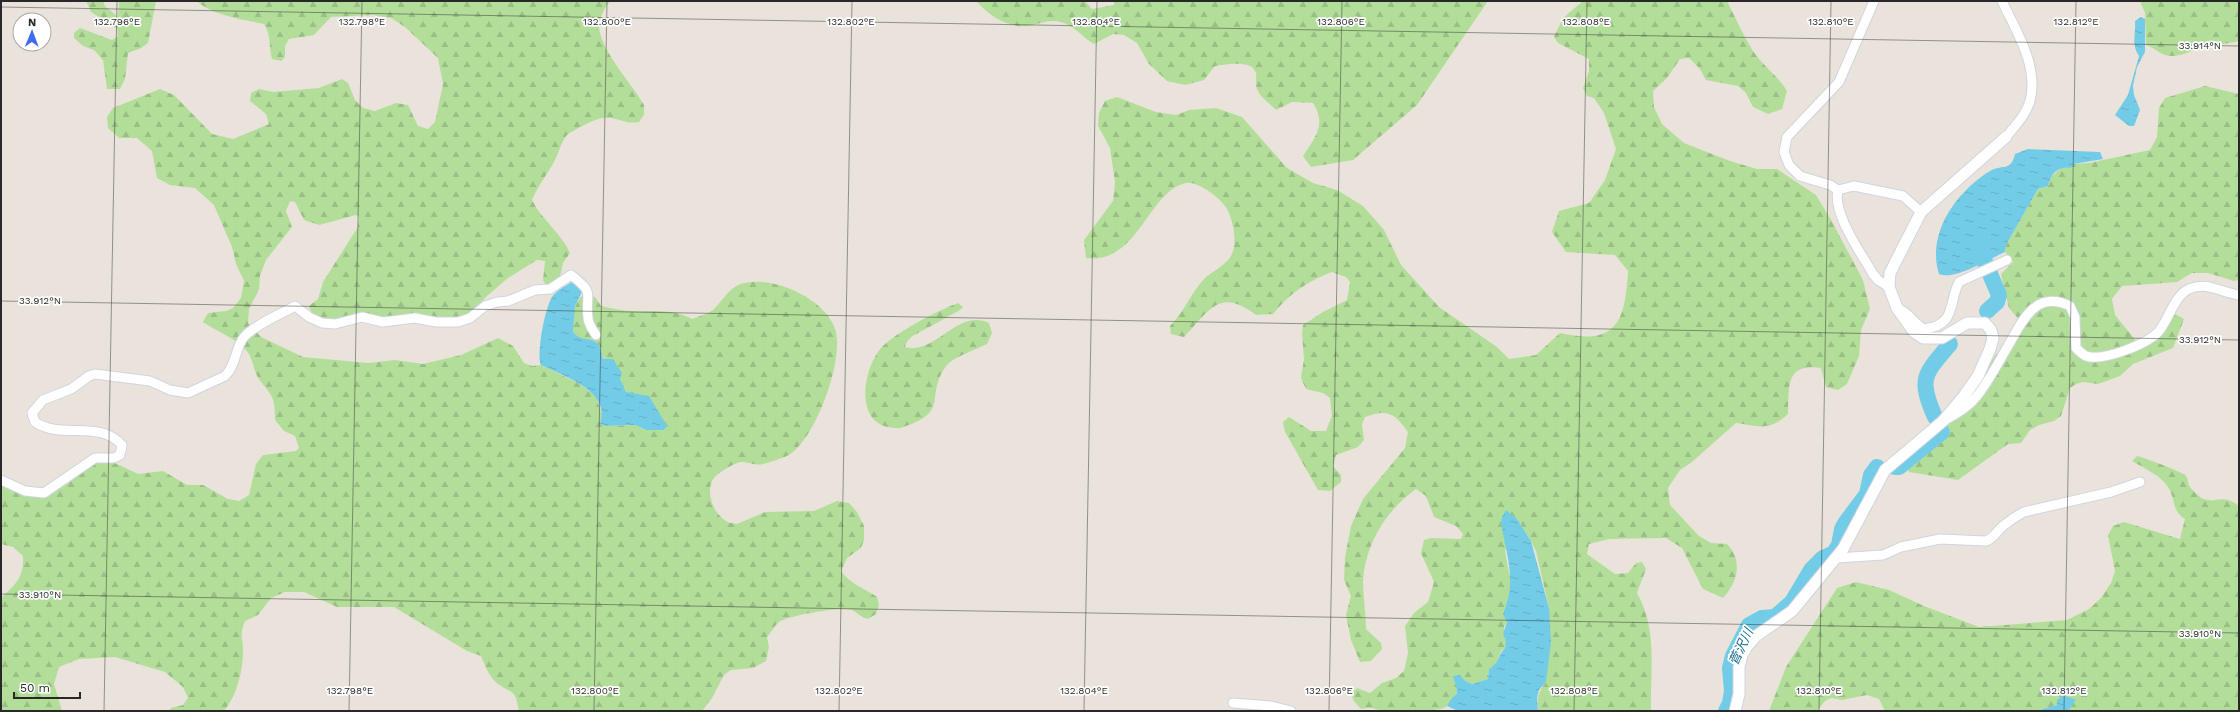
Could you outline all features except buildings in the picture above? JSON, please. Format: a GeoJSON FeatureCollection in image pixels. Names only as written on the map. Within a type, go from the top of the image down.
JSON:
{"type":"FeatureCollection","features":[{"type":"Feature","properties":{"kind":"street"},"geometry":{"type":"LineString","coordinates":[[1874,1],[1839,82],[1787,137],[1784,152],[1789,165],[1800,176],[1830,185],[1838,190],[1854,186],[1903,196],[1921,212]]}},
{"type":"Feature","properties":{"kind":"street"},"geometry":{"type":"LineString","coordinates":[[1735,711],[1739,694],[1739,667],[1742,655],[1748,645],[1756,636],[1792,611],[1836,558],[1869,503],[1885,470],[1943,421],[1964,396],[1981,371],[1990,349],[1993,338],[1991,330],[1985,323],[1976,321],[1967,323],[1942,338],[1923,338],[1914,332],[1897,308],[1889,287],[1890,273],[1921,212],[2006,137],[2025,111],[2030,101],[2032,87],[2031,72],[2026,53],[2002,1]]}},
{"type":"Feature","properties":{"kind":"street"},"geometry":{"type":"LineString","coordinates":[[1838,190],[1836,196],[1839,211],[1873,274],[1878,280],[1889,287]]}},
{"type":"Feature","properties":{"kind":"street"},"geometry":{"type":"LineString","coordinates":[[1897,308],[1906,311],[1918,325],[1924,329],[1937,325],[1945,320],[1952,310],[1959,282],[2007,260]]}},
{"type":"Feature","properties":{"kind":"street"},"geometry":{"type":"LineString","coordinates":[[1,480],[25,491],[44,493],[95,458],[114,458],[120,455],[122,445],[108,434],[94,430],[66,431],[49,428],[35,422],[32,413],[43,400],[71,389],[89,376],[102,374],[150,381],[170,390],[188,393],[225,376],[230,371],[239,345],[245,336],[295,306],[309,317],[322,323],[335,324],[362,317],[371,317],[383,322],[415,318],[436,322],[458,322],[470,318],[485,306],[496,302],[508,301],[535,290],[550,289],[571,275],[585,286],[588,292],[588,320],[596,335]]}},
{"type":"Feature","properties":{"kind":"street"},"geometry":{"type":"LineString","coordinates":[[1943,421],[1958,414],[1977,396],[2008,346],[2016,328],[2025,316],[2042,303],[2052,300],[2070,306],[2075,317],[2076,348],[2081,354],[2094,357],[2131,348],[2149,339],[2158,332],[2180,297],[2188,289],[2205,285],[2239,295]]}},
{"type":"Feature","properties":{"kind":"street"},"geometry":{"type":"LineString","coordinates":[[1836,558],[1882,555],[1901,547],[1940,539],[1986,541],[1992,539],[2001,527],[2024,512],[2111,492],[2140,482]]}},
{"type":"Feature","properties":{"kind":"street"},"geometry":{"type":"LineString","coordinates":[[1233,703],[1271,706],[1291,711]]}},
{"type":"Feature","properties":{"kind":"green space"},"geometry":{"type":"Polygon","coordinates":[[[86,1],[103,1],[105,6],[118,17],[119,1],[156,1],[148,43],[141,48],[128,53],[125,79],[120,89],[107,89],[103,60],[94,50],[83,46],[74,38],[74,33],[80,28],[112,40],[118,36],[117,29],[91,12],[86,1]]]}},
{"type":"Feature","properties":{"kind":"green space"},"geometry":{"type":"Polygon","coordinates":[[[196,1],[610,1],[600,19],[599,26],[601,35],[605,46],[617,67],[644,105],[644,115],[639,122],[634,123],[612,118],[595,120],[567,135],[552,165],[534,195],[532,200],[536,207],[562,239],[570,253],[563,263],[559,281],[547,287],[543,280],[545,261],[537,260],[508,278],[487,296],[469,315],[458,320],[327,319],[312,314],[309,306],[318,299],[323,282],[358,227],[359,217],[356,215],[319,225],[304,220],[295,202],[290,201],[286,211],[292,227],[266,260],[260,276],[259,289],[249,309],[248,323],[261,337],[303,357],[368,363],[395,360],[423,364],[461,355],[498,338],[513,346],[524,363],[532,366],[541,365],[578,383],[596,396],[603,417],[600,424],[606,426],[635,425],[646,430],[664,430],[667,426],[626,392],[620,379],[601,354],[600,347],[596,342],[579,339],[573,332],[574,311],[581,297],[585,294],[595,297],[601,306],[616,309],[628,311],[670,312],[692,319],[712,311],[728,293],[738,285],[750,282],[764,282],[792,290],[818,305],[834,326],[837,339],[833,375],[819,415],[799,446],[789,455],[758,465],[739,462],[726,468],[718,474],[713,479],[711,485],[711,498],[716,511],[721,517],[727,522],[737,524],[765,512],[814,511],[837,501],[849,503],[857,512],[864,526],[864,540],[861,548],[847,558],[841,571],[853,583],[877,597],[879,605],[876,614],[868,619],[852,610],[838,609],[793,617],[779,622],[767,637],[769,647],[766,661],[753,668],[731,670],[724,675],[712,698],[702,711],[519,711],[518,703],[512,692],[502,687],[492,678],[481,656],[467,651],[394,607],[337,607],[304,592],[285,592],[271,598],[258,615],[245,621],[242,633],[242,667],[236,690],[229,705],[224,711],[169,711],[171,708],[183,705],[188,698],[183,687],[165,672],[115,657],[79,659],[59,667],[54,684],[62,711],[2,711],[1,598],[18,580],[22,569],[23,556],[13,547],[1,544],[1,484],[22,495],[45,497],[97,463],[115,463],[138,474],[163,471],[187,485],[203,485],[228,499],[239,501],[249,495],[256,464],[263,455],[296,451],[299,448],[295,436],[284,431],[275,420],[272,397],[259,379],[252,360],[246,350],[231,338],[203,322],[208,313],[226,311],[233,308],[241,298],[244,281],[236,264],[232,247],[214,205],[195,188],[170,185],[157,178],[152,151],[137,138],[119,138],[108,128],[107,117],[113,108],[160,89],[174,95],[212,134],[233,139],[269,124],[266,114],[250,101],[251,93],[259,89],[273,92],[319,88],[342,79],[348,83],[355,100],[363,108],[375,111],[396,103],[408,105],[418,126],[428,129],[435,122],[443,84],[438,58],[405,27],[391,18],[373,15],[331,17],[314,35],[289,39],[285,46],[285,57],[281,61],[272,59],[269,36],[264,24],[220,14],[196,1]]]}},
{"type":"Feature","properties":{"kind":"green space"},"geometry":{"type":"Polygon","coordinates":[[[967,1],[1085,1],[1092,9],[1114,5],[1114,1],[1488,1],[1417,105],[1353,160],[1311,167],[1303,156],[1318,131],[1319,118],[1313,103],[1292,102],[1276,110],[1258,92],[1256,85],[1256,73],[1254,69],[1249,66],[1244,64],[1231,64],[1215,66],[1204,80],[1185,85],[1167,81],[1149,64],[1137,43],[1124,35],[1113,34],[1094,44],[1070,26],[1061,22],[1048,21],[1028,26],[1013,25],[993,16],[977,2],[967,1]]]}},
{"type":"Feature","properties":{"kind":"green space"},"geometry":{"type":"Polygon","coordinates":[[[1583,1],[1727,1],[1753,51],[1787,91],[1782,109],[1768,114],[1753,107],[1746,93],[1738,86],[1706,80],[1700,69],[1689,58],[1680,59],[1667,78],[1653,91],[1654,107],[1662,124],[1684,143],[1730,161],[1757,169],[1777,169],[1816,195],[1863,280],[1870,309],[1861,330],[1859,356],[1847,384],[1838,390],[1826,387],[1821,368],[1809,367],[1801,369],[1795,373],[1789,386],[1788,414],[1781,420],[1769,426],[1736,423],[1692,462],[1680,470],[1668,488],[1670,505],[1699,536],[1711,543],[1727,544],[1732,550],[1737,564],[1737,571],[1732,585],[1723,598],[1703,589],[1682,548],[1666,538],[1609,539],[1589,544],[1587,554],[1615,574],[1628,573],[1636,563],[1642,562],[1646,569],[1637,593],[1644,607],[1648,621],[1652,651],[1651,711],[1538,711],[1539,695],[1546,682],[1549,608],[1536,551],[1517,519],[1505,551],[1511,583],[1507,604],[1507,622],[1504,627],[1507,641],[1505,648],[1501,651],[1496,665],[1489,669],[1488,679],[1472,684],[1465,681],[1455,681],[1458,690],[1456,695],[1450,704],[1441,709],[1425,711],[1382,711],[1370,708],[1361,709],[1353,700],[1352,693],[1357,688],[1370,693],[1382,683],[1396,678],[1404,671],[1408,653],[1405,626],[1414,613],[1428,602],[1434,582],[1421,553],[1424,540],[1431,538],[1461,539],[1463,534],[1456,526],[1434,517],[1426,496],[1416,489],[1395,507],[1379,530],[1373,542],[1368,555],[1363,582],[1366,629],[1381,643],[1382,649],[1371,661],[1360,662],[1351,640],[1346,615],[1351,596],[1344,580],[1345,557],[1351,526],[1363,499],[1405,448],[1408,432],[1399,421],[1390,414],[1379,413],[1365,417],[1362,424],[1364,440],[1358,447],[1336,455],[1333,466],[1341,475],[1341,482],[1330,491],[1318,490],[1285,432],[1283,422],[1289,417],[1311,431],[1326,431],[1332,416],[1330,398],[1323,393],[1306,389],[1301,378],[1304,359],[1302,334],[1303,325],[1323,312],[1347,300],[1350,282],[1346,277],[1332,272],[1300,288],[1273,314],[1256,315],[1233,303],[1216,305],[1201,318],[1184,337],[1171,334],[1170,326],[1175,321],[1199,284],[1225,263],[1231,255],[1234,243],[1234,229],[1230,216],[1221,202],[1210,192],[1197,185],[1186,183],[1173,189],[1162,199],[1130,239],[1118,250],[1104,257],[1086,258],[1084,240],[1113,201],[1115,182],[1110,148],[1098,126],[1099,113],[1105,101],[1117,97],[1156,112],[1176,115],[1189,110],[1216,108],[1242,117],[1287,168],[1313,183],[1337,190],[1363,206],[1384,230],[1401,265],[1439,307],[1497,347],[1509,359],[1536,355],[1560,333],[1579,336],[1594,336],[1606,333],[1614,326],[1620,316],[1627,289],[1628,271],[1615,255],[1566,252],[1552,232],[1559,211],[1589,203],[1605,180],[1616,149],[1604,113],[1594,98],[1587,96],[1583,88],[1589,71],[1589,59],[1558,43],[1554,37],[1563,18],[1583,1]]]}},
{"type":"Feature","properties":{"kind":"green space"},"geometry":{"type":"Polygon","coordinates":[[[2140,1],[2239,1],[2239,41],[2202,48],[2174,56],[2160,53],[2146,45],[2145,13],[2140,1]]]}},
{"type":"Feature","properties":{"kind":"green space"},"geometry":{"type":"Polygon","coordinates":[[[2205,86],[2239,94],[2239,280],[2234,281],[2208,273],[2192,273],[2177,282],[2122,286],[2112,299],[2115,315],[2141,347],[2157,341],[2175,314],[2184,319],[2173,348],[2133,364],[2120,376],[2098,384],[2083,382],[2076,384],[2070,388],[2061,416],[2054,421],[2039,425],[2030,430],[2021,443],[2008,444],[1958,480],[1909,472],[1906,466],[2022,323],[2009,308],[2001,274],[2013,262],[2005,252],[2006,245],[2038,189],[2048,186],[2051,177],[2061,168],[2071,168],[2073,164],[2089,163],[2150,150],[2157,137],[2159,108],[2165,98],[2205,86]]]}},
{"type":"Feature","properties":{"kind":"green space"},"geometry":{"type":"Polygon","coordinates":[[[958,303],[963,307],[960,310],[911,337],[906,343],[905,347],[916,348],[926,345],[956,326],[977,320],[989,323],[992,333],[987,344],[960,356],[947,365],[940,376],[932,409],[926,416],[916,422],[898,428],[888,427],[877,422],[870,414],[866,404],[866,392],[867,379],[871,367],[882,347],[908,328],[929,316],[958,303]]]}},
{"type":"Feature","properties":{"kind":"green space"},"geometry":{"type":"Polygon","coordinates":[[[2137,456],[2185,475],[2190,487],[2202,498],[2208,500],[2228,500],[2239,506],[2239,711],[2067,711],[2076,700],[2036,711],[1885,711],[1879,699],[1867,695],[1842,700],[1831,698],[1825,701],[1817,711],[1769,711],[1786,667],[1837,588],[1856,582],[1889,590],[1924,606],[1979,627],[2067,620],[2089,609],[2101,598],[2111,583],[2115,571],[2108,535],[2113,526],[2124,522],[2180,539],[2185,519],[2178,512],[2170,491],[2165,483],[2152,472],[2132,461],[2137,456]]]}},
{"type":"Feature","properties":{"kind":"water"},"geometry":{"type":"Polygon","coordinates":[[[2141,17],[2145,19],[2145,52],[2137,67],[2133,86],[2134,95],[2140,110],[2134,126],[2129,126],[2115,115],[2128,95],[2139,56],[2134,44],[2135,21],[2141,17]]]}},
{"type":"Feature","properties":{"kind":"water"},"geometry":{"type":"Polygon","coordinates":[[[2028,149],[2100,152],[2103,159],[2074,164],[2071,168],[2062,168],[2055,172],[2048,186],[2038,189],[2006,245],[2005,252],[1962,272],[1945,275],[1939,274],[1936,259],[1937,243],[1947,215],[1956,202],[1978,179],[1994,169],[2006,167],[2011,163],[2015,154],[2028,149]]]}},
{"type":"Feature","properties":{"kind":"water"},"geometry":{"type":"Polygon","coordinates":[[[572,282],[579,286],[582,292],[575,306],[573,332],[579,337],[596,342],[604,359],[613,359],[622,373],[620,379],[626,392],[649,396],[667,426],[664,430],[646,430],[635,425],[606,426],[600,424],[602,412],[599,402],[592,394],[583,386],[541,365],[540,342],[549,302],[556,293],[572,282]]]}},
{"type":"Feature","properties":{"kind":"water"},"geometry":{"type":"Polygon","coordinates":[[[1506,510],[1517,519],[1531,541],[1549,608],[1551,642],[1546,682],[1539,690],[1537,698],[1538,711],[1458,711],[1447,706],[1457,692],[1453,676],[1460,675],[1465,681],[1472,684],[1488,679],[1489,669],[1493,667],[1505,648],[1506,641],[1503,634],[1507,622],[1503,614],[1509,590],[1510,569],[1501,523],[1502,517],[1506,510]]]}},
{"type":"Feature","properties":{"kind":"water"},"geometry":{"type":"Polygon","coordinates":[[[2063,695],[2076,700],[2068,711],[2036,711],[2057,705],[2057,700],[2063,695]]]}},
{"type":"Feature","properties":{"kind":"waterway","name":"菅沢川"},"geometry":{"type":"LineString","coordinates":[[1980,241],[1979,248],[1999,295],[1997,302],[1987,311]]}},
{"type":"Feature","properties":{"kind":"waterway","name":"菅沢川"},"geometry":{"type":"LineString","coordinates":[[1935,417],[1927,394],[1925,385],[1926,378],[1929,370],[1950,344]]}},
{"type":"Feature","properties":{"kind":"waterway","name":"菅沢川"},"geometry":{"type":"LineString","coordinates":[[1895,467],[1899,467],[1942,432],[1940,429]]}},
{"type":"Feature","properties":{"kind":"waterway","name":"菅沢川"},"geometry":{"type":"LineString","coordinates":[[1726,711],[1730,703],[1732,691],[1730,668],[1733,656],[1749,625],[1762,618],[1775,617],[1792,602],[1811,570],[1823,558],[1834,553],[1839,545],[1842,529],[1867,494],[1871,475],[1877,467]]}}]}
